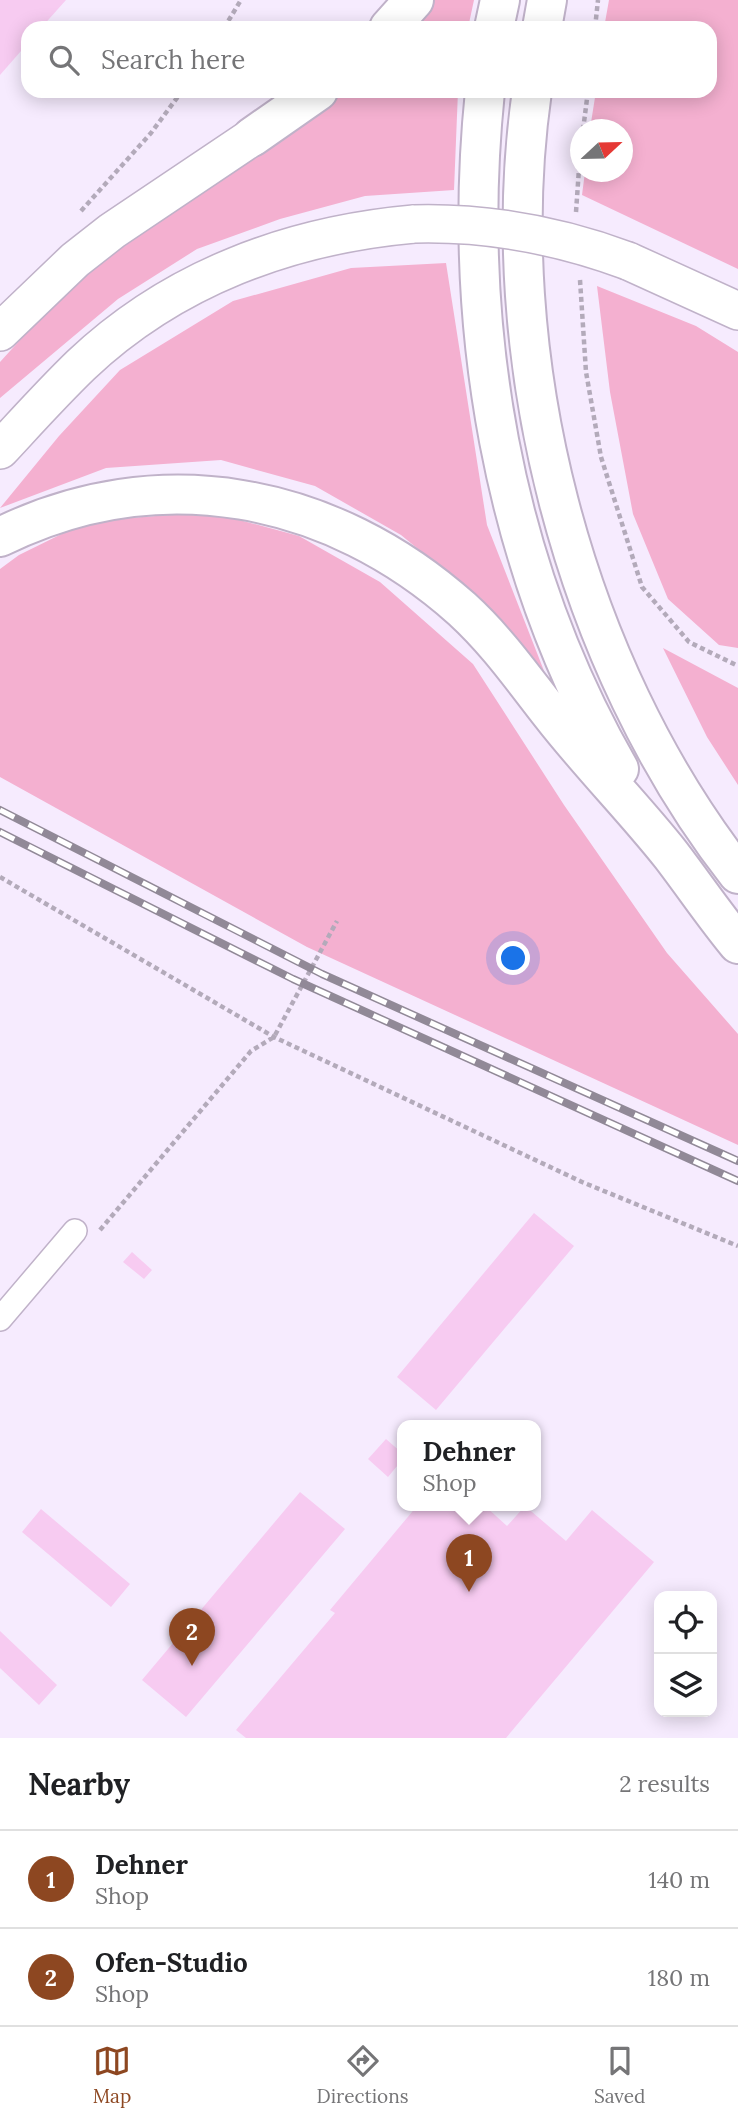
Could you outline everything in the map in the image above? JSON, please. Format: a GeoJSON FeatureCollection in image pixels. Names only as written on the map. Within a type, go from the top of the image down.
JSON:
{"type":"FeatureCollection","features":[{"type":"Feature","properties":{"kind":"highway"},"geometry":{"type":"LineString","coordinates":[[395,21],[414,0]]}},
{"type":"Feature","properties":{"kind":"highway"},"geometry":{"type":"LineString","coordinates":[[496,21],[500,0]]}},
{"type":"Feature","properties":{"kind":"highway"},"geometry":{"type":"LineString","coordinates":[[543,21],[547,0]]}},
{"type":"Feature","properties":{"kind":"highway"},"geometry":{"type":"LineString","coordinates":[[252,137],[308,98]]}},
{"type":"Feature","properties":{"kind":"highway"},"geometry":{"type":"LineString","coordinates":[[484,98],[479,157],[479,286],[489,379],[508,485],[525,550],[572,676],[600,737],[670,855]]}},
{"type":"Feature","properties":{"kind":"highway"},"geometry":{"type":"LineString","coordinates":[[531,98],[525,174],[527,312],[544,432],[562,508],[580,570],[628,691],[677,783],[734,867]]}},
{"type":"Feature","properties":{"kind":"highway"},"geometry":{"type":"LineString","coordinates":[[0,537],[51,515],[93,502],[157,494],[205,494],[281,509],[354,537],[426,580],[495,641],[550,713],[670,855],[738,944]]}},
{"type":"Feature","properties":{"kind":"main road"},"geometry":{"type":"LineString","coordinates":[[0,332],[57,276],[112,231],[252,137]]}},
{"type":"Feature","properties":{"kind":"main road"},"geometry":{"type":"LineString","coordinates":[[0,450],[91,357],[142,316],[188,287],[224,270],[297,243],[336,234],[414,224],[512,229],[565,240],[628,261],[728,309]]}},
{"type":"Feature","properties":{"kind":"street"},"geometry":{"type":"LineString","coordinates":[[0,1319],[75,1231]]}},
{"type":"Feature","properties":{"kind":"path"},"geometry":{"type":"LineString","coordinates":[[228,21],[241,0]]}},
{"type":"Feature","properties":{"kind":"path"},"geometry":{"type":"LineString","coordinates":[[596,21],[598,0]]}},
{"type":"Feature","properties":{"kind":"path"},"geometry":{"type":"LineString","coordinates":[[71,220],[151,133],[177,98]]}},
{"type":"Feature","properties":{"kind":"path"},"geometry":{"type":"LineString","coordinates":[[584,119],[586,98]]}},
{"type":"Feature","properties":{"kind":"path"},"geometry":{"type":"LineString","coordinates":[[576,215],[578,182]]}},
{"type":"Feature","properties":{"kind":"path"},"geometry":{"type":"LineString","coordinates":[[579,267],[586,372],[601,457],[642,587],[689,642],[738,666]]}},
{"type":"Feature","properties":{"kind":"path"},"geometry":{"type":"LineString","coordinates":[[0,877],[274,1037],[582,1182],[738,1246]]}},
{"type":"Feature","properties":{"kind":"path"},"geometry":{"type":"LineString","coordinates":[[75,1231],[98,1232],[251,1051],[274,1037],[337,921]]}},
{"type":"Feature","properties":{"kind":"shaded area"},"geometry":{"type":"Polygon","coordinates":[[[434,0],[474,0],[470,21],[417,21],[434,0]]]}},
{"type":"Feature","properties":{"kind":"shaded area"},"geometry":{"type":"Polygon","coordinates":[[[609,0],[738,0],[738,269],[582,195],[584,182],[633,182],[633,119],[592,119],[595,98],[717,98],[717,21],[605,21],[609,0]]]}},
{"type":"Feature","properties":{"kind":"shaded area"},"geometry":{"type":"Polygon","coordinates":[[[334,98],[458,98],[454,190],[365,196],[280,219],[197,249],[118,299],[0,398],[0,362],[72,283],[334,98]]]}},
{"type":"Feature","properties":{"kind":"shaded area"},"geometry":{"type":"Polygon","coordinates":[[[446,263],[487,525],[546,676],[480,600],[401,535],[315,486],[221,460],[106,468],[0,508],[59,436],[120,370],[233,301],[351,268],[446,263]]]}},
{"type":"Feature","properties":{"kind":"shaded area"},"geometry":{"type":"Polygon","coordinates":[[[597,286],[696,326],[738,352],[738,648],[719,645],[668,599],[633,514],[610,392],[597,286]]]}},
{"type":"Feature","properties":{"kind":"shaded area"},"geometry":{"type":"Polygon","coordinates":[[[210,512],[299,536],[380,582],[473,664],[564,805],[667,953],[738,1034],[738,1145],[307,947],[0,777],[0,569],[19,555],[88,521],[210,512]]]}},
{"type":"Feature","properties":{"kind":"shaded area"},"geometry":{"type":"Polygon","coordinates":[[[663,648],[738,688],[738,785],[707,737],[663,648]]]}},
{"type":"Feature","properties":{"kind":"building"},"geometry":{"type":"Polygon","coordinates":[[[0,0],[66,0],[47,21],[21,21],[21,51],[0,75],[0,0]]]}},
{"type":"Feature","properties":{"kind":"building"},"geometry":{"type":"Polygon","coordinates":[[[534,1213],[574,1246],[436,1410],[397,1377],[534,1213]]]}},
{"type":"Feature","properties":{"kind":"building"},"geometry":{"type":"Polygon","coordinates":[[[132,1252],[152,1270],[144,1279],[123,1262],[132,1252]]]}},
{"type":"Feature","properties":{"kind":"building"},"geometry":{"type":"Polygon","coordinates":[[[386,1439],[397,1449],[397,1466],[388,1477],[368,1459],[386,1439]]]}},
{"type":"Feature","properties":{"kind":"building"},"geometry":{"type":"Polygon","coordinates":[[[300,1492],[345,1529],[186,1717],[142,1680],[300,1492]]]}},
{"type":"Feature","properties":{"kind":"building"},"geometry":{"type":"Polygon","coordinates":[[[41,1509],[130,1584],[111,1607],[22,1532],[41,1509]]]}},
{"type":"Feature","properties":{"kind":"building"},"geometry":{"type":"Polygon","coordinates":[[[592,1510],[654,1562],[506,1738],[246,1738],[236,1730],[335,1613],[330,1610],[413,1511],[490,1511],[507,1526],[520,1511],[531,1511],[566,1541],[592,1510]]]}},
{"type":"Feature","properties":{"kind":"building"},"geometry":{"type":"Polygon","coordinates":[[[0,1631],[57,1685],[39,1705],[0,1668],[0,1631]]]}},
{"type":"Feature","properties":{"kind":"railway"},"geometry":{"type":"LineString","coordinates":[[0,810],[322,974],[738,1161]]}},
{"type":"Feature","properties":{"kind":"railway"},"geometry":{"type":"LineString","coordinates":[[0,832],[293,979],[738,1181]]}},
{"type":"Feature","properties":{"kind":"place","name":"Dehner"},"geometry":{"type":"Point","coordinates":[469,1592]}},
{"type":"Feature","properties":{"kind":"place","name":"Ofen-Studio"},"geometry":{"type":"Point","coordinates":[192,1666]}}]}
